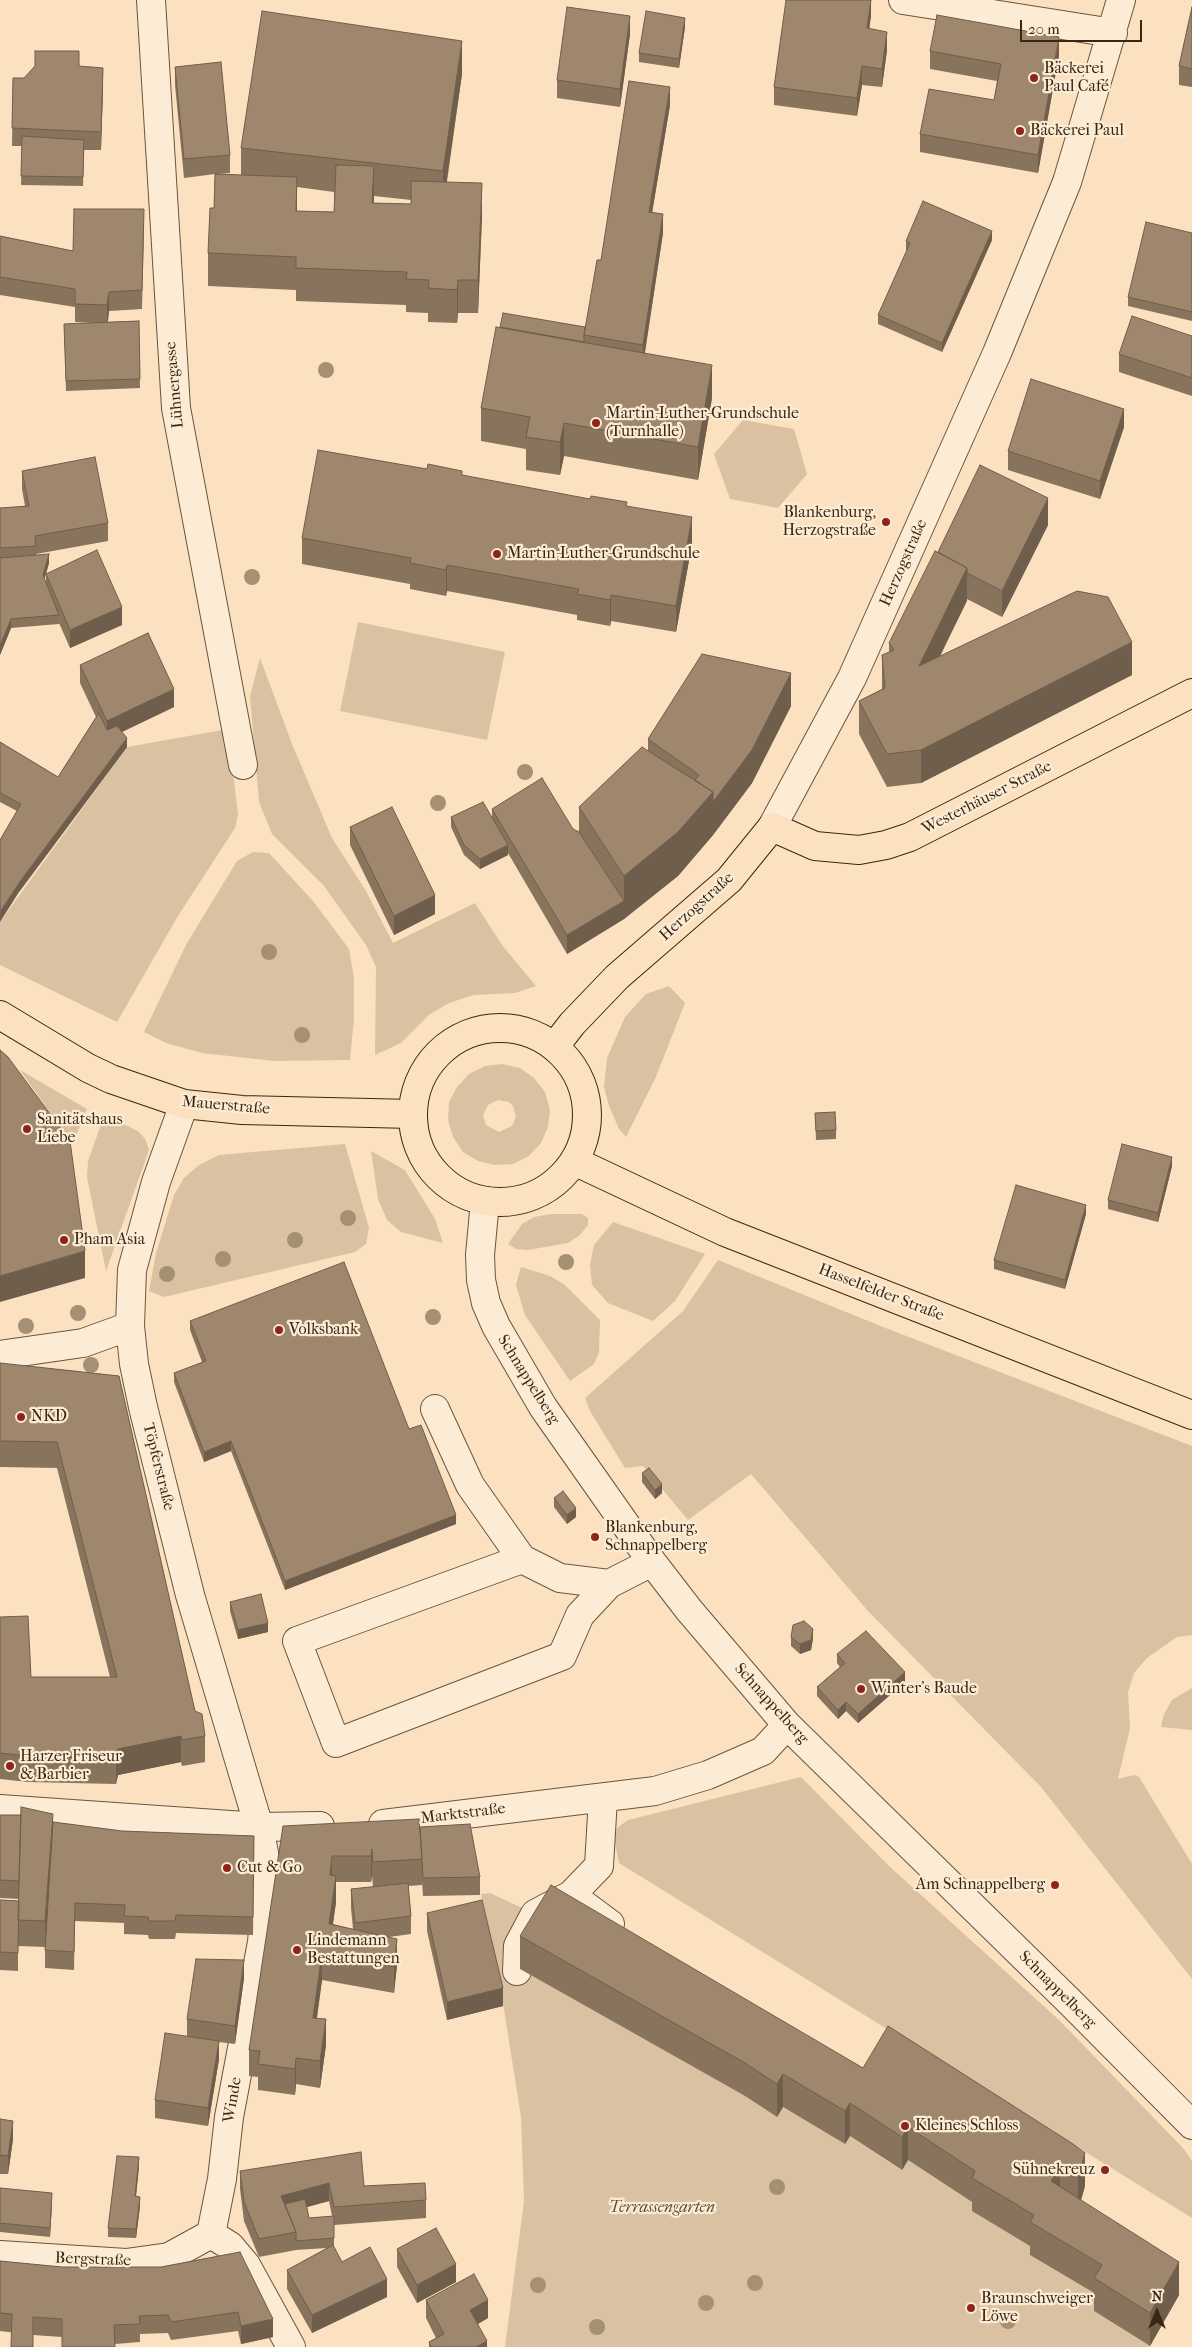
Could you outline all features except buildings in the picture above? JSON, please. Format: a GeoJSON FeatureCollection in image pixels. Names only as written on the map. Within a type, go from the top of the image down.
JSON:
{"type":"FeatureCollection","features":[{"type":"Feature","properties":{"kind":"main road","name":"Westerhäuser Straße"},"geometry":{"type":"LineString","coordinates":[[772,827],[815,846],[860,850],[886,845],[910,837],[1192,693]]}},
{"type":"Feature","properties":{"kind":"main road","name":"Herzogstraße"},"geometry":{"type":"LineString","coordinates":[[555,1046],[572,1024],[612,981],[729,880],[772,827]]}},
{"type":"Feature","properties":{"kind":"main road","name":"Mauerstraße"},"geometry":{"type":"LineString","coordinates":[[0,1015],[105,1076],[143,1092],[184,1104],[242,1110],[413,1114]]}},
{"type":"Feature","properties":{"kind":"main road"},"geometry":{"type":"LineString","coordinates":[[489,1028],[517,1029],[530,1032],[555,1046],[578,1074],[588,1107],[584,1141],[574,1161],[554,1184],[536,1195],[505,1202],[485,1201],[463,1194],[436,1175],[419,1146],[413,1114],[416,1093],[423,1074],[440,1051],[462,1036],[489,1028]]}},
{"type":"Feature","properties":{"kind":"main road","name":"Hasselfelder Straße"},"geometry":{"type":"LineString","coordinates":[[574,1161],[725,1232],[1192,1415]]}},
{"type":"Feature","properties":{"kind":"street","name":"Lühnergasse"},"geometry":{"type":"LineString","coordinates":[[151,0],[176,408],[243,765]]}},
{"type":"Feature","properties":{"kind":"street"},"geometry":{"type":"LineString","coordinates":[[903,0],[1112,33]]}},
{"type":"Feature","properties":{"kind":"street","name":"Herzogstraße"},"geometry":{"type":"LineString","coordinates":[[772,827],[852,678],[997,353],[1068,182],[1121,0]]}},
{"type":"Feature","properties":{"kind":"street","name":"Töpferstraße"},"geometry":{"type":"LineString","coordinates":[[184,1104],[156,1182],[132,1270],[130,1326],[134,1364],[143,1407],[190,1595],[259,1827]]}},
{"type":"Feature","properties":{"kind":"street","name":"Schnappelberg"},"geometry":{"type":"LineString","coordinates":[[485,1201],[480,1255],[481,1280],[486,1303],[496,1326],[519,1369],[543,1406],[652,1562],[689,1610],[787,1725],[1070,2002],[1192,2125]]}},
{"type":"Feature","properties":{"kind":"street"},"geometry":{"type":"LineString","coordinates":[[0,1355],[83,1343],[130,1326]]}},
{"type":"Feature","properties":{"kind":"street"},"geometry":{"type":"LineString","coordinates":[[435,1409],[470,1485],[522,1559],[560,1578],[609,1584]]}},
{"type":"Feature","properties":{"kind":"street"},"geometry":{"type":"LineString","coordinates":[[522,1559],[297,1642],[336,1743],[562,1656],[580,1615],[609,1584],[652,1562]]}},
{"type":"Feature","properties":{"kind":"street","name":"Marktstraße"},"geometry":{"type":"LineString","coordinates":[[0,1809],[259,1827],[351,1826],[655,1791],[708,1774],[763,1752],[787,1725]]}},
{"type":"Feature","properties":{"kind":"street"},"geometry":{"type":"LineString","coordinates":[[517,1971],[518,1946],[535,1914],[572,1895],[599,1866],[604,1798]]}},
{"type":"Feature","properties":{"kind":"street","name":"Winde"},"geometry":{"type":"LineString","coordinates":[[211,2234],[222,2178],[231,2108],[262,1942],[268,1874],[259,1827]]}},
{"type":"Feature","properties":{"kind":"street"},"geometry":{"type":"LineString","coordinates":[[572,1895],[600,1918],[633,1938]]}},
{"type":"Feature","properties":{"kind":"street"},"geometry":{"type":"LineString","coordinates":[[211,2234],[230,2246],[246,2265],[291,2347]]}},
{"type":"Feature","properties":{"kind":"street","name":"Bergstraße"},"geometry":{"type":"LineString","coordinates":[[0,2255],[126,2263],[169,2257],[211,2234]]}},
{"type":"Feature","properties":{"kind":"green space"},"geometry":{"type":"Polygon","coordinates":[[[743,420],[794,429],[807,474],[778,508],[730,499],[714,454],[743,420]]]}},
{"type":"Feature","properties":{"kind":"green space"},"geometry":{"type":"Polygon","coordinates":[[[358,622],[505,652],[487,740],[340,711],[358,622]]]}},
{"type":"Feature","properties":{"kind":"green space"},"geometry":{"type":"Polygon","coordinates":[[[260,658],[292,744],[332,838],[366,891],[393,943],[475,903],[502,945],[536,986],[515,993],[474,995],[449,1003],[430,1014],[401,1043],[375,1055],[376,967],[366,945],[324,886],[272,834],[259,802],[250,696],[260,658]]]}},
{"type":"Feature","properties":{"kind":"green space"},"geometry":{"type":"Polygon","coordinates":[[[228,729],[238,815],[235,828],[178,916],[117,1022],[0,965],[0,922],[127,747],[228,729]]]}},
{"type":"Feature","properties":{"kind":"green space"},"geometry":{"type":"Polygon","coordinates":[[[253,852],[269,853],[313,901],[349,949],[354,978],[354,1019],[350,1060],[274,1061],[202,1053],[166,1043],[144,1032],[187,943],[237,861],[253,852]]]}},
{"type":"Feature","properties":{"kind":"green space"},"geometry":{"type":"Polygon","coordinates":[[[669,986],[685,1003],[655,1079],[626,1137],[619,1129],[609,1106],[604,1087],[607,1058],[625,1017],[646,994],[669,986]]]}},
{"type":"Feature","properties":{"kind":"green space"},"geometry":{"type":"Polygon","coordinates":[[[502,1064],[520,1068],[534,1078],[545,1092],[550,1110],[548,1127],[541,1143],[529,1156],[513,1164],[495,1165],[478,1161],[463,1152],[453,1137],[448,1120],[449,1102],[457,1087],[469,1074],[485,1066],[502,1064]],[[498,1100],[488,1105],[483,1115],[486,1125],[499,1132],[512,1126],[516,1117],[513,1106],[509,1102],[498,1100]]]}},
{"type":"Feature","properties":{"kind":"green space"},"geometry":{"type":"Polygon","coordinates":[[[20,1070],[87,1109],[75,1138],[69,1140],[20,1070]]]}},
{"type":"Feature","properties":{"kind":"green space"},"geometry":{"type":"Polygon","coordinates":[[[103,1119],[128,1126],[139,1132],[145,1139],[149,1150],[106,1271],[87,1177],[88,1161],[103,1119]]]}},
{"type":"Feature","properties":{"kind":"green space"},"geometry":{"type":"Polygon","coordinates":[[[345,1144],[369,1228],[366,1244],[355,1252],[164,1297],[149,1291],[156,1253],[174,1195],[184,1178],[199,1165],[219,1155],[345,1144]]]}},
{"type":"Feature","properties":{"kind":"green space"},"geometry":{"type":"Polygon","coordinates":[[[371,1151],[405,1170],[435,1219],[443,1243],[401,1232],[387,1220],[378,1199],[371,1151]]]}},
{"type":"Feature","properties":{"kind":"green space"},"geometry":{"type":"Polygon","coordinates":[[[551,1214],[582,1214],[588,1218],[588,1225],[580,1235],[568,1243],[528,1250],[516,1249],[508,1244],[522,1224],[534,1217],[551,1214]]]}},
{"type":"Feature","properties":{"kind":"green space"},"geometry":{"type":"Polygon","coordinates":[[[613,1222],[705,1254],[675,1301],[653,1321],[608,1303],[592,1285],[590,1265],[594,1245],[613,1222]]]}},
{"type":"Feature","properties":{"kind":"green space"},"geometry":{"type":"Polygon","coordinates":[[[718,1260],[883,1327],[1192,1446],[1192,1635],[1177,1637],[1147,1658],[1134,1673],[1128,1692],[1130,1728],[1118,1779],[1134,1775],[1139,1777],[1192,1864],[1192,1979],[1041,1787],[868,1611],[751,1474],[688,1520],[643,1466],[625,1468],[590,1411],[585,1398],[683,1311],[718,1260]]]}},
{"type":"Feature","properties":{"kind":"green space"},"geometry":{"type":"Polygon","coordinates":[[[521,1267],[550,1276],[565,1285],[600,1320],[599,1352],[594,1364],[570,1381],[525,1315],[516,1285],[521,1267]]]}},
{"type":"Feature","properties":{"kind":"green space"},"geometry":{"type":"Polygon","coordinates":[[[1192,1688],[1192,1730],[1161,1727],[1164,1714],[1172,1700],[1192,1688]]]}},
{"type":"Feature","properties":{"kind":"green space"},"geometry":{"type":"Polygon","coordinates":[[[801,1777],[889,1866],[1059,2020],[1184,2149],[1192,2161],[1192,2218],[619,1863],[614,1838],[617,1828],[628,1820],[801,1777]]]}},
{"type":"Feature","properties":{"kind":"green space","name":"Terrassengarten"},"geometry":{"type":"Polygon","coordinates":[[[490,1893],[535,1914],[520,1969],[745,2096],[777,2117],[783,2107],[845,2144],[850,2136],[901,2170],[908,2160],[975,2204],[1034,2248],[1030,2255],[1102,2298],[1094,2311],[1151,2347],[505,2347],[524,2201],[521,2117],[496,1959],[481,1894],[490,1893]]]}},
{"type":"Feature","properties":{"kind":"place","name":"Bäckerei Paul Café"},"geometry":{"type":"Point","coordinates":[1034,78]}},
{"type":"Feature","properties":{"kind":"place","name":"Bäckerei Paul"},"geometry":{"type":"Point","coordinates":[1020,131]}},
{"type":"Feature","properties":{"kind":"place","name":"Martin-Luther-Grundschule (Turnhalle)"},"geometry":{"type":"Point","coordinates":[596,423]}},
{"type":"Feature","properties":{"kind":"place","name":"Blankenburg, Herzogstraße"},"geometry":{"type":"Point","coordinates":[886,522]}},
{"type":"Feature","properties":{"kind":"place","name":"Martin-Luther-Grundschule"},"geometry":{"type":"Point","coordinates":[497,554]}},
{"type":"Feature","properties":{"kind":"place","name":"Sanitätshaus Liebe"},"geometry":{"type":"Point","coordinates":[27,1129]}},
{"type":"Feature","properties":{"kind":"place","name":"Pham Asia"},"geometry":{"type":"Point","coordinates":[64,1240]}},
{"type":"Feature","properties":{"kind":"place","name":"Volksbank"},"geometry":{"type":"Point","coordinates":[279,1330]}},
{"type":"Feature","properties":{"kind":"place","name":"NKD"},"geometry":{"type":"Point","coordinates":[21,1417]}},
{"type":"Feature","properties":{"kind":"place","name":"Blankenburg, Schnappelberg"},"geometry":{"type":"Point","coordinates":[595,1537]}},
{"type":"Feature","properties":{"kind":"place","name":"Winter's Baude"},"geometry":{"type":"Point","coordinates":[861,1689]}},
{"type":"Feature","properties":{"kind":"place","name":"Harzer Friseur & Barbier"},"geometry":{"type":"Point","coordinates":[10,1766]}},
{"type":"Feature","properties":{"kind":"place","name":"Cut & Go"},"geometry":{"type":"Point","coordinates":[227,1868]}},
{"type":"Feature","properties":{"kind":"place","name":"Am Schnappelberg"},"geometry":{"type":"Point","coordinates":[1055,1885]}},
{"type":"Feature","properties":{"kind":"place","name":"Lindemann Bestattungen"},"geometry":{"type":"Point","coordinates":[297,1950]}},
{"type":"Feature","properties":{"kind":"place","name":"Kleines Schloss"},"geometry":{"type":"Point","coordinates":[905,2126]}},
{"type":"Feature","properties":{"kind":"place","name":"Sühnekreuz"},"geometry":{"type":"Point","coordinates":[1105,2170]}},
{"type":"Feature","properties":{"kind":"place","name":"Braunschweiger Löwe"},"geometry":{"type":"Point","coordinates":[971,2308]}}]}
